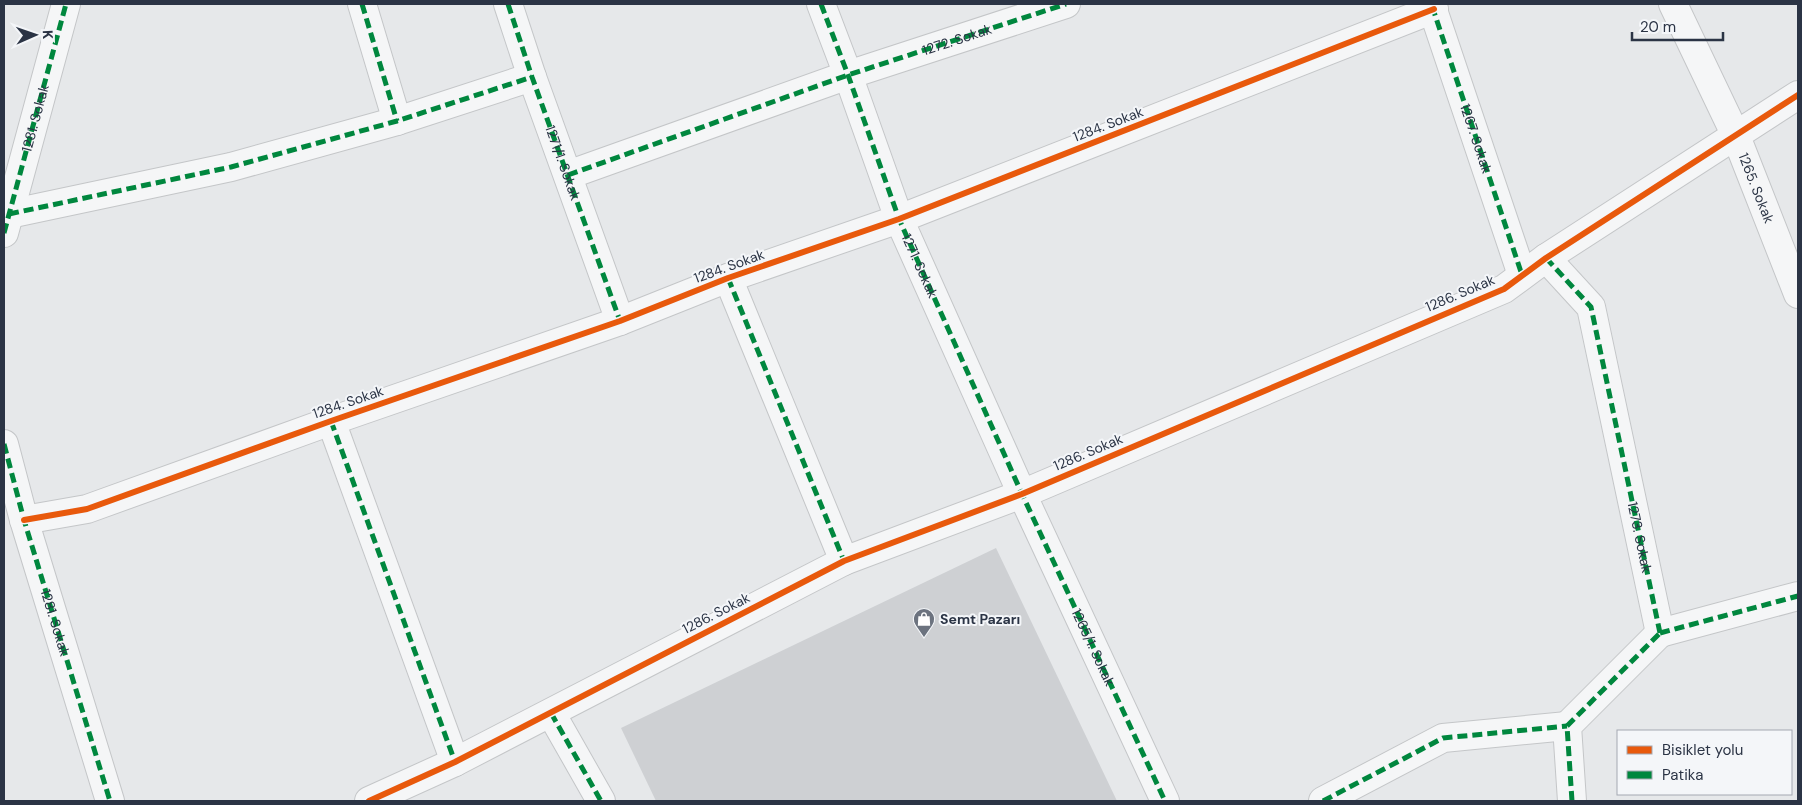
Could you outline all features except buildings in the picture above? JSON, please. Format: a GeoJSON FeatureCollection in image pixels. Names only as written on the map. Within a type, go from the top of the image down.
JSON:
{"type":"FeatureCollection","features":[{"type":"Feature","properties":{"kind":"street","name":"1281. Sokak"},"geometry":{"type":"LineString","coordinates":[[6,224],[66,4]]}},
{"type":"Feature","properties":{"kind":"street"},"geometry":{"type":"LineString","coordinates":[[362,4],[397,121]]}},
{"type":"Feature","properties":{"kind":"street","name":"1271/1. Sokak"},"geometry":{"type":"LineString","coordinates":[[508,4],[532,77],[620,321]]}},
{"type":"Feature","properties":{"kind":"street","name":"1271. Sokak"},"geometry":{"type":"LineString","coordinates":[[821,4],[899,219],[1022,494]]}},
{"type":"Feature","properties":{"kind":"street","name":"1272. Sokak"},"geometry":{"type":"LineString","coordinates":[[568,175],[848,75],[1066,4]]}},
{"type":"Feature","properties":{"kind":"street","name":"1265. Sokak"},"geometry":{"type":"LineString","coordinates":[[1673,4],[1736,136],[1798,294]]}},
{"type":"Feature","properties":{"kind":"street","name":"1284. Sokak"},"geometry":{"type":"LineString","coordinates":[[24,520],[86,509],[331,421],[620,321],[728,278],[899,219],[1432,7]]}},
{"type":"Feature","properties":{"kind":"street","name":"1267. Sokak"},"geometry":{"type":"LineString","coordinates":[[1432,7],[1522,275]]}},
{"type":"Feature","properties":{"kind":"street"},"geometry":{"type":"LineString","coordinates":[[6,224],[231,168],[397,121],[532,77]]}},
{"type":"Feature","properties":{"kind":"street","name":"1286. Sokak"},"geometry":{"type":"LineString","coordinates":[[369,801],[455,762],[844,561],[1022,494],[1504,289],[1546,258],[1798,95]]}},
{"type":"Feature","properties":{"kind":"street","name":"1273. Sokak"},"geometry":{"type":"LineString","coordinates":[[1546,258],[1591,307],[1660,632]]}},
{"type":"Feature","properties":{"kind":"street"},"geometry":{"type":"LineString","coordinates":[[728,278],[844,561]]}},
{"type":"Feature","properties":{"kind":"street"},"geometry":{"type":"LineString","coordinates":[[331,421],[455,762]]}},
{"type":"Feature","properties":{"kind":"street","name":"1281. Sokak"},"geometry":{"type":"LineString","coordinates":[[4,444],[24,520],[110,801]]}},
{"type":"Feature","properties":{"kind":"street","name":"1265/1. Sokak"},"geometry":{"type":"LineString","coordinates":[[1022,494],[1165,801]]}},
{"type":"Feature","properties":{"kind":"street"},"geometry":{"type":"LineString","coordinates":[[1323,801],[1443,738],[1567,726],[1660,632],[1798,596]]}},
{"type":"Feature","properties":{"kind":"street"},"geometry":{"type":"LineString","coordinates":[[551,713],[601,801]]}},
{"type":"Feature","properties":{"kind":"street"},"geometry":{"type":"LineString","coordinates":[[1567,726],[1572,801]]}},
{"type":"Feature","properties":{"kind":"marked path"},"geometry":{"type":"LineString","coordinates":[[4,233],[66,4]]}},
{"type":"Feature","properties":{"kind":"marked path"},"geometry":{"type":"LineString","coordinates":[[362,4],[397,121]]}},
{"type":"Feature","properties":{"kind":"marked path"},"geometry":{"type":"LineString","coordinates":[[508,4],[532,77],[620,321]]}},
{"type":"Feature","properties":{"kind":"marked path"},"geometry":{"type":"LineString","coordinates":[[821,4],[899,219],[1022,494],[1165,801]]}},
{"type":"Feature","properties":{"kind":"marked path"},"geometry":{"type":"LineString","coordinates":[[568,175],[848,75],[1066,4]]}},
{"type":"Feature","properties":{"kind":"marked path"},"geometry":{"type":"LineString","coordinates":[[1432,6],[1522,275]]}},
{"type":"Feature","properties":{"kind":"marked path"},"geometry":{"type":"LineString","coordinates":[[9,214],[231,167],[397,121],[532,77]]}},
{"type":"Feature","properties":{"kind":"marked path"},"geometry":{"type":"LineString","coordinates":[[1546,258],[1591,307],[1660,633]]}},
{"type":"Feature","properties":{"kind":"marked path"},"geometry":{"type":"LineString","coordinates":[[728,278],[844,561]]}},
{"type":"Feature","properties":{"kind":"marked path"},"geometry":{"type":"LineString","coordinates":[[331,421],[455,762]]}},
{"type":"Feature","properties":{"kind":"marked path"},"geometry":{"type":"LineString","coordinates":[[4,444],[24,520],[110,801]]}},
{"type":"Feature","properties":{"kind":"marked path"},"geometry":{"type":"LineString","coordinates":[[1660,633],[1798,596]]}},
{"type":"Feature","properties":{"kind":"marked path"},"geometry":{"type":"LineString","coordinates":[[1572,801],[1567,726],[1660,633]]}},
{"type":"Feature","properties":{"kind":"marked path"},"geometry":{"type":"LineString","coordinates":[[551,713],[601,801]]}},
{"type":"Feature","properties":{"kind":"marked path"},"geometry":{"type":"LineString","coordinates":[[1323,801],[1443,738],[1567,726]]}},
{"type":"Feature","properties":{"kind":"cycle path"},"geometry":{"type":"LineString","coordinates":[[24,520],[87,509],[331,421],[620,321],[728,278],[899,219],[1434,9]]}},
{"type":"Feature","properties":{"kind":"cycle path"},"geometry":{"type":"LineString","coordinates":[[369,801],[455,762],[844,561],[1022,494],[1504,289],[1546,258],[1798,95]]}},
{"type":"Feature","properties":{"kind":"place","name":"Semt Pazarı"},"geometry":{"type":"Point","coordinates":[924,638]}}]}
